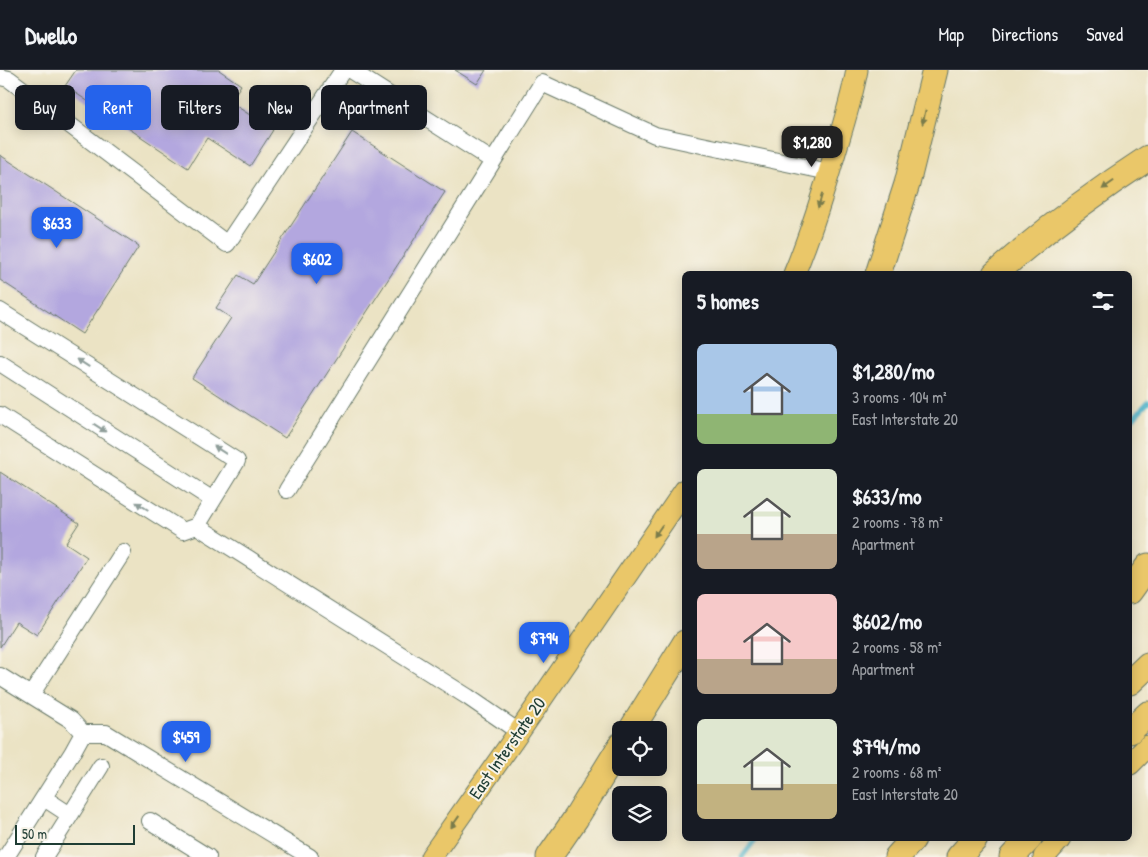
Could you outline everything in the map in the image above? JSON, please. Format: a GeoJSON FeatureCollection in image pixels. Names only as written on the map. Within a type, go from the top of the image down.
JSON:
{"type":"FeatureCollection","features":[{"type":"Feature","properties":{"kind":"highway"},"geometry":{"type":"LineString","coordinates":[[879,271],[909,176],[935,70]]}},
{"type":"Feature","properties":{"kind":"highway"},"geometry":{"type":"LineString","coordinates":[[998,271],[1029,243],[1148,158]]}},
{"type":"Feature","properties":{"kind":"highway"},"geometry":{"type":"LineString","coordinates":[[1132,588],[1148,566]]}},
{"type":"Feature","properties":{"kind":"highway"},"geometry":{"type":"LineString","coordinates":[[637,721],[682,648]]}},
{"type":"Feature","properties":{"kind":"highway"},"geometry":{"type":"LineString","coordinates":[[1132,680],[1148,666]]}},
{"type":"Feature","properties":{"kind":"highway"},"geometry":{"type":"LineString","coordinates":[[650,721],[682,678]]}},
{"type":"Feature","properties":{"kind":"highway"},"geometry":{"type":"LineString","coordinates":[[1132,729],[1148,714]]}},
{"type":"Feature","properties":{"kind":"highway"},"geometry":{"type":"LineString","coordinates":[[576,818],[612,760]]}},
{"type":"Feature","properties":{"kind":"highway"},"geometry":{"type":"LineString","coordinates":[[549,857],[612,770]]}},
{"type":"Feature","properties":{"kind":"highway"},"geometry":{"type":"LineString","coordinates":[[898,857],[912,841]]}},
{"type":"Feature","properties":{"kind":"highway"},"geometry":{"type":"LineString","coordinates":[[959,857],[973,841]]}},
{"type":"Feature","properties":{"kind":"highway"},"geometry":{"type":"LineString","coordinates":[[1012,857],[1027,841]]}},
{"type":"Feature","properties":{"kind":"main road"},"geometry":{"type":"LineString","coordinates":[[795,271],[809,237],[829,172],[853,91],[857,70]]}},
{"type":"Feature","properties":{"kind":"main road","name":"East Interstate 20"},"geometry":{"type":"LineString","coordinates":[[431,857],[682,494]]}},
{"type":"Feature","properties":{"kind":"main road"},"geometry":{"type":"LineString","coordinates":[[1132,762],[1148,746]]}},
{"type":"Feature","properties":{"kind":"main road"},"geometry":{"type":"LineString","coordinates":[[1044,857],[1058,841]]}},
{"type":"Feature","properties":{"kind":"street"},"geometry":{"type":"LineString","coordinates":[[0,77],[9,79],[227,244],[343,70]]}},
{"type":"Feature","properties":{"kind":"street"},"geometry":{"type":"LineString","coordinates":[[350,70],[493,161]]}},
{"type":"Feature","properties":{"kind":"street"},"geometry":{"type":"LineString","coordinates":[[287,490],[545,76],[654,135],[829,172]]}},
{"type":"Feature","properties":{"kind":"street"},"geometry":{"type":"LineString","coordinates":[[0,310],[237,461],[213,500],[190,529]]}},
{"type":"Feature","properties":{"kind":"street"},"geometry":{"type":"LineString","coordinates":[[0,363],[213,500]]}},
{"type":"Feature","properties":{"kind":"street"},"geometry":{"type":"LineString","coordinates":[[0,415],[468,697],[519,732]]}},
{"type":"Feature","properties":{"kind":"street"},"geometry":{"type":"LineString","coordinates":[[31,695],[122,552]]}},
{"type":"Feature","properties":{"kind":"street"},"geometry":{"type":"LineString","coordinates":[[0,676],[71,720],[82,733],[106,733],[289,851],[310,857]]}},
{"type":"Feature","properties":{"kind":"street"},"geometry":{"type":"LineString","coordinates":[[6,857],[72,753],[82,733]]}},
{"type":"Feature","properties":{"kind":"street"},"geometry":{"type":"LineString","coordinates":[[44,857],[101,766]]}},
{"type":"Feature","properties":{"kind":"street"},"geometry":{"type":"LineString","coordinates":[[44,798],[70,815]]}},
{"type":"Feature","properties":{"kind":"street"},"geometry":{"type":"LineString","coordinates":[[150,821],[208,857]]}},
{"type":"Feature","properties":{"kind":"building"},"geometry":{"type":"Polygon","coordinates":[[[76,70],[219,70],[241,85],[239,88],[239,85],[161,85],[161,130],[239,130],[239,108],[249,114],[249,130],[273,130],[250,166],[207,138],[188,168],[131,130],[151,130],[151,85],[85,85],[85,99],[75,93],[75,85],[66,85],[76,70]]]}},
{"type":"Feature","properties":{"kind":"building"},"geometry":{"type":"Polygon","coordinates":[[[455,70],[486,70],[477,84],[455,70]]]}},
{"type":"Feature","properties":{"kind":"building"},"geometry":{"type":"Polygon","coordinates":[[[352,132],[445,192],[285,438],[192,378],[231,318],[216,308],[238,275],[253,284],[352,132]]]}},
{"type":"Feature","properties":{"kind":"building"},"geometry":{"type":"Polygon","coordinates":[[[0,155],[139,246],[82,334],[0,280],[0,155]]]}},
{"type":"Feature","properties":{"kind":"building"},"geometry":{"type":"Polygon","coordinates":[[[0,472],[79,523],[66,543],[87,557],[37,635],[16,622],[0,647],[0,472]]]}},
{"type":"Feature","properties":{"kind":"waterway"},"geometry":{"type":"LineString","coordinates":[[1132,420],[1148,402]]}},
{"type":"Feature","properties":{"kind":"waterway"},"geometry":{"type":"LineString","coordinates":[[742,857],[754,841]]}}]}
